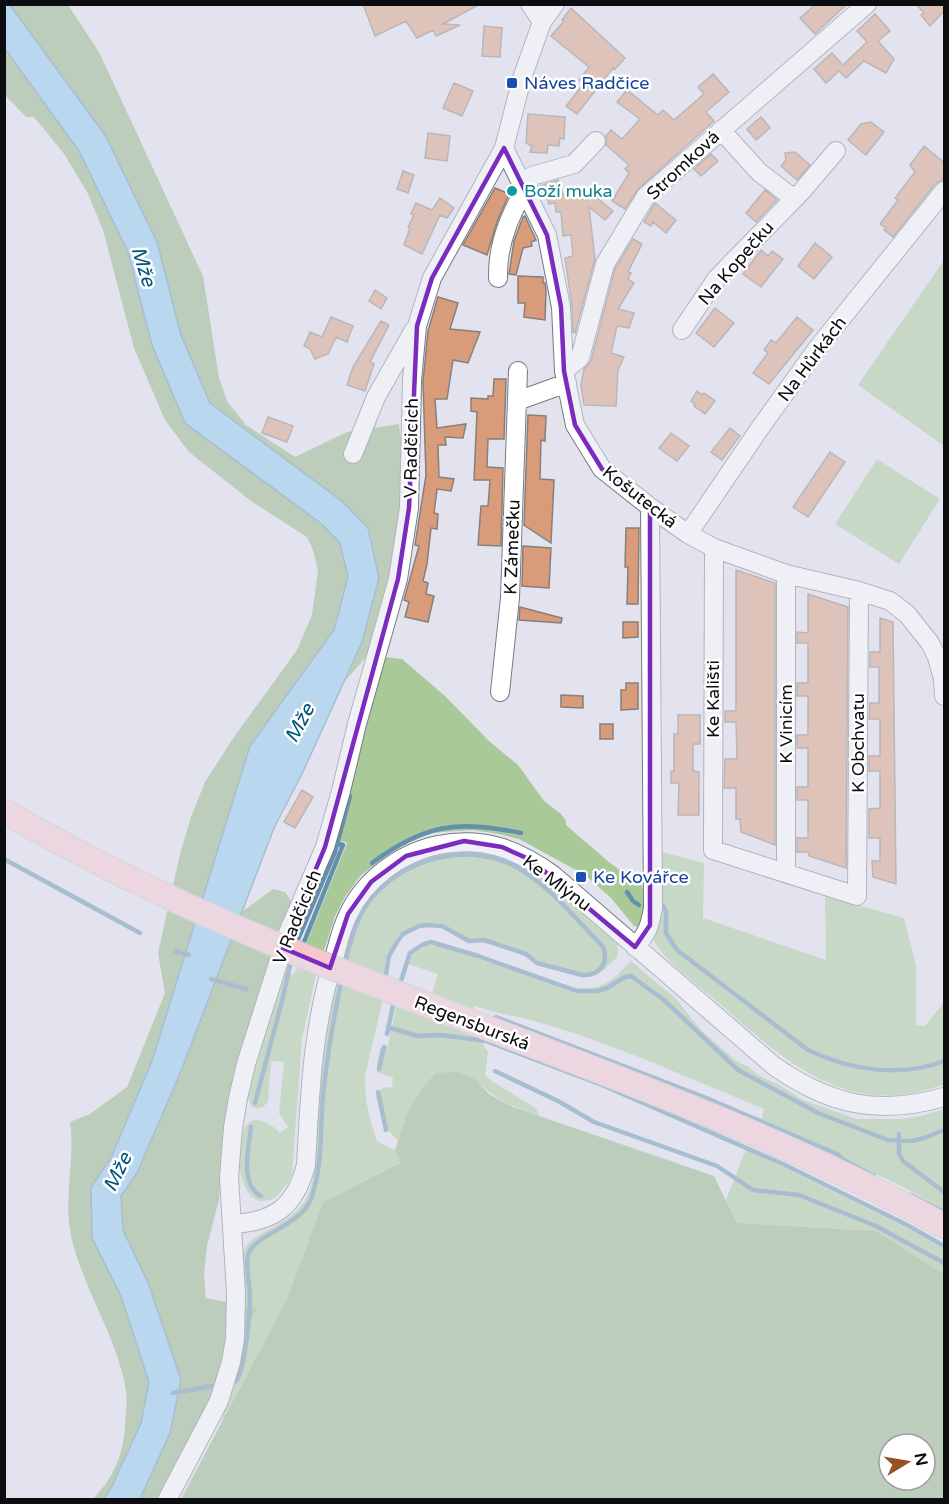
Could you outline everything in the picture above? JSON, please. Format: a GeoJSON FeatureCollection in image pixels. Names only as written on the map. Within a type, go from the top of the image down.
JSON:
{"type":"FeatureCollection","features":[{"type":"Feature","properties":{"kind":"main road","name":"Regensburská"},"geometry":{"type":"LineString","coordinates":[[4,811],[51,838],[201,913],[319,964],[699,1111],[810,1158],[945,1226]]}},
{"type":"Feature","properties":{"kind":"street"},"geometry":{"type":"LineString","coordinates":[[530,4],[542,22]]}},
{"type":"Feature","properties":{"kind":"street","name":"V Radčicích"},"geometry":{"type":"LineString","coordinates":[[166,1500],[219,1401],[231,1362],[236,1317],[230,1177],[233,1128],[246,1064],[287,935],[325,848],[398,579],[409,508],[412,381],[417,326],[432,278],[504,148],[522,78],[542,22],[555,4]]}},
{"type":"Feature","properties":{"kind":"street","name":"Stromková"},"geometry":{"type":"LineString","coordinates":[[565,377],[580,358],[605,264],[646,196],[867,4]]}},
{"type":"Feature","properties":{"kind":"street"},"geometry":{"type":"LineString","coordinates":[[720,130],[759,172],[793,198]]}},
{"type":"Feature","properties":{"kind":"street"},"geometry":{"type":"LineString","coordinates":[[498,278],[498,258],[508,220],[532,176],[574,164],[596,141]]}},
{"type":"Feature","properties":{"kind":"street","name":"Košutecká"},"geometry":{"type":"LineString","coordinates":[[504,148],[547,235],[561,307],[565,377],[575,425],[602,469],[688,534],[714,548],[786,574],[859,591],[890,601],[908,614],[921,629],[937,657],[945,696]]}},
{"type":"Feature","properties":{"kind":"street","name":"Na Kopečku"},"geometry":{"type":"LineString","coordinates":[[682,330],[717,278],[836,151]]}},
{"type":"Feature","properties":{"kind":"street","name":"Na Hůrkách"},"geometry":{"type":"LineString","coordinates":[[688,534],[816,350],[945,191]]}},
{"type":"Feature","properties":{"kind":"street","name":"V Radčicích"},"geometry":{"type":"LineString","coordinates":[[353,454],[376,397],[417,326]]}},
{"type":"Feature","properties":{"kind":"street","name":"K Zámečku"},"geometry":{"type":"LineString","coordinates":[[500,692],[510,598],[518,371]]}},
{"type":"Feature","properties":{"kind":"street"},"geometry":{"type":"LineString","coordinates":[[517,401],[565,377]]}},
{"type":"Feature","properties":{"kind":"street"},"geometry":{"type":"LineString","coordinates":[[635,947],[644,937],[650,925],[653,908],[650,507]]}},
{"type":"Feature","properties":{"kind":"street","name":"Ke Kališti"},"geometry":{"type":"LineString","coordinates":[[714,548],[713,850],[786,873]]}},
{"type":"Feature","properties":{"kind":"street","name":"K Vinicím"},"geometry":{"type":"LineString","coordinates":[[786,574],[786,873]]}},
{"type":"Feature","properties":{"kind":"street","name":"K Obchvatu"},"geometry":{"type":"LineString","coordinates":[[786,873],[857,896],[859,591]]}},
{"type":"Feature","properties":{"kind":"street","name":"Ke Mlýnu"},"geometry":{"type":"LineString","coordinates":[[232,1224],[257,1222],[269,1217],[290,1202],[302,1182],[306,1165],[313,1051],[325,984],[339,935],[358,897],[389,866],[427,847],[464,841],[502,847],[531,860],[553,875],[774,1066],[795,1081],[818,1093],[848,1102],[892,1107],[921,1104],[945,1097]]}},
{"type":"Feature","properties":{"kind":"highlighted area"},"geometry":{"type":"Polygon","coordinates":[[[504,148],[547,235],[561,307],[564,371],[575,425],[602,469],[650,507],[650,925],[635,947],[531,860],[502,847],[464,841],[406,856],[371,882],[348,914],[330,968],[283,948],[325,847],[398,579],[409,508],[417,326],[432,278],[504,148]]]}},
{"type":"Feature","properties":{"kind":"green space"},"geometry":{"type":"Polygon","coordinates":[[[10,5],[68,5],[99,52],[203,276],[219,378],[227,401],[246,425],[295,457],[347,432],[399,424],[410,507],[368,655],[345,681],[362,642],[343,502],[210,403],[181,335],[157,242],[105,135],[10,5]]]}},
{"type":"Feature","properties":{"kind":"green space"},"geometry":{"type":"Polygon","coordinates":[[[4,49],[79,151],[128,252],[152,345],[185,423],[323,525],[340,543],[348,577],[334,630],[250,746],[152,1061],[111,1158],[91,1187],[92,1238],[121,1296],[149,1382],[141,1423],[104,1499],[93,1499],[111,1475],[119,1457],[124,1437],[126,1395],[115,1349],[84,1277],[72,1240],[68,1211],[70,1122],[90,1114],[127,1087],[165,993],[158,953],[180,854],[191,817],[205,782],[234,737],[297,650],[312,615],[318,570],[307,537],[251,501],[189,452],[165,420],[134,348],[103,230],[88,194],[65,155],[34,117],[26,117],[5,95],[4,49]]]}},
{"type":"Feature","properties":{"kind":"green space"},"geometry":{"type":"Polygon","coordinates":[[[944,260],[944,446],[858,385],[944,260]]]}},
{"type":"Feature","properties":{"kind":"green space"},"geometry":{"type":"Polygon","coordinates":[[[877,459],[940,499],[899,564],[835,524],[877,459]]]}},
{"type":"Feature","properties":{"kind":"green space"},"geometry":{"type":"Polygon","coordinates":[[[384,657],[402,659],[445,696],[489,741],[518,765],[544,801],[561,814],[566,825],[610,863],[642,886],[647,902],[640,928],[634,926],[611,898],[585,875],[519,839],[473,830],[433,833],[414,839],[391,852],[360,876],[335,916],[315,979],[302,1039],[292,1175],[277,1196],[262,1201],[251,1196],[244,1183],[239,1166],[239,1147],[243,1132],[251,1122],[263,1121],[280,1133],[288,1127],[279,1113],[284,1062],[271,1061],[268,1102],[264,1106],[257,1109],[251,1106],[248,1098],[250,1085],[283,974],[294,974],[347,843],[336,839],[384,657]]]}},
{"type":"Feature","properties":{"kind":"green space"},"geometry":{"type":"Polygon","coordinates":[[[455,851],[493,855],[529,870],[618,942],[618,956],[604,970],[584,974],[538,962],[528,953],[483,938],[469,939],[439,923],[421,924],[399,935],[386,959],[384,995],[365,1076],[366,1100],[377,1141],[395,1150],[400,1163],[323,1202],[286,1301],[221,1423],[236,1374],[243,1251],[251,1240],[285,1220],[302,1205],[312,1181],[316,1157],[317,1097],[322,1047],[334,986],[352,928],[364,905],[386,879],[414,863],[455,851]]]}},
{"type":"Feature","properties":{"kind":"green space"},"geometry":{"type":"Polygon","coordinates":[[[658,851],[704,863],[703,918],[826,960],[825,896],[904,918],[916,965],[916,1025],[925,1026],[944,1002],[944,1084],[908,1094],[874,1095],[843,1088],[813,1075],[785,1058],[759,1037],[675,966],[656,944],[652,931],[658,851]]]}},
{"type":"Feature","properties":{"kind":"green space"},"geometry":{"type":"Polygon","coordinates":[[[273,889],[285,892],[291,901],[286,925],[247,1030],[223,1135],[219,1199],[207,1246],[204,1275],[206,1298],[257,1308],[158,1499],[140,1499],[170,1433],[149,1285],[123,1230],[121,1196],[137,1173],[181,1071],[242,912],[273,889]]]}},
{"type":"Feature","properties":{"kind":"green space"},"geometry":{"type":"Polygon","coordinates":[[[428,945],[443,947],[550,983],[587,989],[608,982],[631,961],[677,1000],[701,1030],[735,1060],[803,1100],[857,1119],[901,1119],[944,1109],[944,1209],[848,1161],[837,1152],[761,1119],[764,1109],[681,1074],[570,1032],[475,1006],[472,1010],[431,996],[438,974],[408,964],[413,953],[428,945]]]}},
{"type":"Feature","properties":{"kind":"green space"},"geometry":{"type":"Polygon","coordinates":[[[396,1007],[482,1037],[488,1052],[485,1075],[536,1108],[539,1116],[504,1102],[474,1078],[421,1089],[407,1113],[398,1141],[383,1125],[376,1096],[382,1088],[392,1087],[393,1078],[377,1072],[377,1063],[380,1048],[388,1046],[396,1007]]]}},
{"type":"Feature","properties":{"kind":"green space"},"geometry":{"type":"Polygon","coordinates":[[[456,1072],[474,1078],[489,1094],[513,1107],[714,1176],[737,1223],[876,1231],[944,1274],[944,1499],[181,1499],[286,1301],[323,1202],[400,1163],[395,1150],[407,1113],[421,1089],[436,1073],[456,1072]]]}},
{"type":"Feature","properties":{"kind":"green space"},"geometry":{"type":"Polygon","coordinates":[[[746,1149],[905,1227],[944,1249],[944,1274],[876,1231],[737,1223],[726,1200],[746,1149]]]}},
{"type":"Feature","properties":{"kind":"water","name":"Mže"},"geometry":{"type":"Polygon","coordinates":[[[4,5],[10,5],[105,135],[157,242],[181,335],[210,403],[343,502],[368,528],[379,578],[362,642],[302,774],[274,828],[181,1071],[137,1173],[121,1196],[123,1230],[149,1285],[181,1380],[170,1433],[140,1499],[104,1499],[141,1423],[149,1382],[121,1296],[92,1238],[91,1187],[111,1158],[152,1061],[250,746],[334,630],[348,577],[340,543],[323,525],[185,423],[152,345],[128,252],[79,151],[5,49],[4,5]]]}},
{"type":"Feature","properties":{"kind":"building"},"geometry":{"type":"Polygon","coordinates":[[[363,4],[480,4],[443,24],[460,25],[436,36],[433,30],[417,38],[406,21],[375,36],[363,4]]]}},
{"type":"Feature","properties":{"kind":"building"},"geometry":{"type":"Polygon","coordinates":[[[816,4],[847,4],[815,34],[800,18],[816,4]]]}},
{"type":"Feature","properties":{"kind":"building"},"geometry":{"type":"Polygon","coordinates":[[[916,4],[945,4],[945,10],[930,26],[921,15],[924,13],[916,4]]]}},
{"type":"Feature","properties":{"kind":"building"},"geometry":{"type":"Polygon","coordinates":[[[571,8],[625,58],[615,69],[613,68],[577,114],[566,106],[584,83],[579,80],[589,67],[551,36],[564,21],[562,20],[571,8]]]}},
{"type":"Feature","properties":{"kind":"building"},"geometry":{"type":"Polygon","coordinates":[[[875,14],[890,31],[878,41],[894,59],[886,73],[864,61],[846,78],[839,71],[826,83],[814,69],[832,53],[843,65],[867,42],[857,31],[875,14]]]}},
{"type":"Feature","properties":{"kind":"building"},"geometry":{"type":"Polygon","coordinates":[[[484,26],[502,28],[500,57],[482,56],[484,26]]]}},
{"type":"Feature","properties":{"kind":"building"},"geometry":{"type":"Polygon","coordinates":[[[713,74],[729,92],[706,112],[714,121],[639,188],[625,209],[612,201],[629,173],[625,169],[629,165],[606,145],[606,136],[611,130],[622,139],[640,119],[617,102],[627,90],[658,115],[663,110],[674,120],[704,94],[698,87],[713,74]]]}},
{"type":"Feature","properties":{"kind":"building"},"geometry":{"type":"Polygon","coordinates":[[[454,83],[473,91],[462,116],[443,108],[454,83]]]}},
{"type":"Feature","properties":{"kind":"building"},"geometry":{"type":"Polygon","coordinates":[[[528,114],[565,117],[564,139],[560,138],[559,146],[548,145],[547,153],[530,152],[532,146],[526,143],[528,114]]]}},
{"type":"Feature","properties":{"kind":"building"},"geometry":{"type":"Polygon","coordinates":[[[761,117],[770,128],[756,140],[747,129],[761,117]]]}},
{"type":"Feature","properties":{"kind":"building"},"geometry":{"type":"Polygon","coordinates":[[[871,122],[884,132],[866,155],[848,140],[861,124],[871,122]]]}},
{"type":"Feature","properties":{"kind":"building"},"geometry":{"type":"Polygon","coordinates":[[[428,133],[450,136],[447,161],[425,158],[428,133]]]}},
{"type":"Feature","properties":{"kind":"building"},"geometry":{"type":"Polygon","coordinates":[[[924,146],[945,163],[945,178],[935,184],[893,237],[880,224],[898,200],[895,198],[915,172],[910,165],[924,146]]]}},
{"type":"Feature","properties":{"kind":"building"},"geometry":{"type":"Polygon","coordinates":[[[795,152],[810,165],[797,180],[781,166],[786,160],[785,153],[795,152]]]}},
{"type":"Feature","properties":{"kind":"building"},"geometry":{"type":"Polygon","coordinates":[[[711,154],[718,161],[701,176],[694,169],[711,154]]]}},
{"type":"Feature","properties":{"kind":"building"},"geometry":{"type":"Polygon","coordinates":[[[403,171],[414,175],[408,193],[397,189],[403,171]]]}},
{"type":"Feature","properties":{"kind":"building"},"geometry":{"type":"Polygon","coordinates":[[[558,180],[563,195],[590,192],[613,211],[605,220],[589,207],[595,259],[575,333],[573,332],[572,306],[565,258],[573,256],[571,235],[563,236],[561,212],[556,212],[555,203],[549,204],[546,194],[541,195],[538,188],[558,180]]]}},
{"type":"Feature","properties":{"kind":"building"},"geometry":{"type":"Polygon","coordinates":[[[495,188],[509,194],[487,255],[463,245],[495,188]]]}},
{"type":"Feature","properties":{"kind":"building"},"geometry":{"type":"Polygon","coordinates":[[[765,190],[777,200],[756,222],[746,213],[765,190]]]}},
{"type":"Feature","properties":{"kind":"building"},"geometry":{"type":"Polygon","coordinates":[[[440,198],[454,208],[447,218],[440,215],[422,254],[404,245],[416,203],[432,210],[440,198]]]}},
{"type":"Feature","properties":{"kind":"building"},"geometry":{"type":"Polygon","coordinates":[[[655,203],[676,220],[666,233],[653,222],[651,226],[644,222],[655,203]]]}},
{"type":"Feature","properties":{"kind":"building"},"geometry":{"type":"Polygon","coordinates":[[[525,216],[536,240],[531,242],[532,246],[523,248],[516,275],[509,274],[514,241],[525,216]]]}},
{"type":"Feature","properties":{"kind":"building"},"geometry":{"type":"Polygon","coordinates":[[[633,239],[642,244],[628,272],[631,273],[628,279],[634,283],[618,309],[634,313],[629,328],[617,326],[611,353],[624,357],[618,370],[616,406],[584,405],[581,385],[584,369],[591,361],[615,269],[633,239]]]}},
{"type":"Feature","properties":{"kind":"building"},"geometry":{"type":"Polygon","coordinates":[[[815,243],[832,257],[814,279],[798,266],[815,243]]]}},
{"type":"Feature","properties":{"kind":"building"},"geometry":{"type":"Polygon","coordinates":[[[761,250],[768,256],[772,251],[783,259],[761,287],[743,274],[761,250]]]}},
{"type":"Feature","properties":{"kind":"building"},"geometry":{"type":"Polygon","coordinates":[[[518,276],[543,277],[546,290],[545,320],[524,317],[525,303],[518,303],[518,276]]]}},
{"type":"Feature","properties":{"kind":"building"},"geometry":{"type":"Polygon","coordinates":[[[375,290],[387,298],[381,309],[369,301],[375,290]]]}},
{"type":"Feature","properties":{"kind":"building"},"geometry":{"type":"Polygon","coordinates":[[[438,297],[458,303],[450,329],[480,332],[468,363],[453,360],[447,399],[435,399],[437,428],[466,424],[463,438],[445,437],[446,445],[438,445],[439,477],[454,479],[451,491],[437,489],[434,513],[438,514],[437,529],[431,528],[423,581],[428,583],[426,594],[434,596],[428,622],[405,617],[409,602],[404,600],[419,546],[415,545],[426,475],[423,382],[428,331],[438,297]]]}},
{"type":"Feature","properties":{"kind":"building"},"geometry":{"type":"Polygon","coordinates":[[[715,308],[734,323],[714,347],[696,333],[715,308]]]}},
{"type":"Feature","properties":{"kind":"building"},"geometry":{"type":"Polygon","coordinates":[[[331,317],[353,326],[347,342],[336,337],[328,354],[315,359],[310,349],[304,346],[310,332],[322,337],[331,317]]]}},
{"type":"Feature","properties":{"kind":"building"},"geometry":{"type":"Polygon","coordinates":[[[797,317],[813,330],[769,384],[753,373],[768,353],[764,350],[771,340],[776,343],[797,317]]]}},
{"type":"Feature","properties":{"kind":"building"},"geometry":{"type":"Polygon","coordinates":[[[381,321],[389,325],[370,362],[374,364],[365,391],[347,385],[353,367],[381,321]]]}},
{"type":"Feature","properties":{"kind":"building"},"geometry":{"type":"Polygon","coordinates":[[[494,379],[506,379],[504,439],[488,439],[487,467],[503,468],[501,546],[478,545],[481,506],[488,506],[490,480],[474,480],[477,412],[471,411],[471,398],[488,399],[488,396],[493,396],[494,379]]]}},
{"type":"Feature","properties":{"kind":"building"},"geometry":{"type":"Polygon","coordinates":[[[697,391],[715,401],[705,414],[691,401],[697,391]]]}},
{"type":"Feature","properties":{"kind":"building"},"geometry":{"type":"Polygon","coordinates":[[[528,415],[546,416],[545,441],[541,440],[540,479],[554,480],[551,543],[524,525],[528,415]]]}},
{"type":"Feature","properties":{"kind":"building"},"geometry":{"type":"Polygon","coordinates":[[[268,417],[293,426],[287,442],[262,433],[268,417]]]}},
{"type":"Feature","properties":{"kind":"building"},"geometry":{"type":"Polygon","coordinates":[[[730,428],[740,436],[722,460],[711,452],[730,428]]]}},
{"type":"Feature","properties":{"kind":"building"},"geometry":{"type":"Polygon","coordinates":[[[671,433],[689,446],[677,461],[659,448],[671,433]]]}},
{"type":"Feature","properties":{"kind":"building"},"geometry":{"type":"Polygon","coordinates":[[[830,452],[845,462],[808,517],[793,507],[830,452]]]}},
{"type":"Feature","properties":{"kind":"building"},"geometry":{"type":"Polygon","coordinates":[[[626,528],[639,528],[638,604],[627,604],[626,528]]]}},
{"type":"Feature","properties":{"kind":"building"},"geometry":{"type":"Polygon","coordinates":[[[523,546],[551,548],[549,588],[522,586],[523,546]]]}},
{"type":"Feature","properties":{"kind":"building"},"geometry":{"type":"Polygon","coordinates":[[[736,570],[775,583],[775,845],[741,832],[740,819],[736,819],[736,788],[724,788],[725,759],[737,759],[736,722],[725,722],[725,711],[736,711],[736,570]]]}},
{"type":"Feature","properties":{"kind":"building"},"geometry":{"type":"Polygon","coordinates":[[[808,594],[848,607],[846,868],[809,856],[808,852],[797,852],[797,838],[808,838],[808,800],[797,800],[797,787],[808,787],[808,748],[797,748],[797,735],[808,735],[808,696],[797,696],[797,683],[808,683],[808,643],[797,643],[797,632],[808,633],[808,594]]]}},
{"type":"Feature","properties":{"kind":"building"},"geometry":{"type":"Polygon","coordinates":[[[520,607],[562,618],[561,623],[519,620],[520,607]]]}},
{"type":"Feature","properties":{"kind":"building"},"geometry":{"type":"Polygon","coordinates":[[[880,618],[893,622],[896,884],[873,877],[872,861],[880,861],[880,838],[869,838],[869,809],[880,808],[880,771],[869,771],[869,756],[880,756],[880,719],[869,719],[870,703],[879,703],[879,667],[870,667],[870,652],[880,652],[880,618]]]}},
{"type":"Feature","properties":{"kind":"building"},"geometry":{"type":"Polygon","coordinates":[[[623,622],[638,622],[638,637],[623,638],[623,622]]]}},
{"type":"Feature","properties":{"kind":"building"},"geometry":{"type":"Polygon","coordinates":[[[626,683],[638,683],[638,709],[621,710],[621,690],[626,690],[626,683]]]}},
{"type":"Feature","properties":{"kind":"building"},"geometry":{"type":"Polygon","coordinates":[[[561,695],[583,696],[583,708],[561,707],[561,695]]]}},
{"type":"Feature","properties":{"kind":"building"},"geometry":{"type":"Polygon","coordinates":[[[678,715],[700,715],[700,744],[693,744],[693,771],[699,772],[699,815],[678,815],[679,783],[671,783],[671,771],[674,771],[674,734],[678,734],[678,715]]]}},
{"type":"Feature","properties":{"kind":"building"},"geometry":{"type":"Polygon","coordinates":[[[600,724],[613,724],[613,739],[600,739],[600,724]]]}},
{"type":"Feature","properties":{"kind":"building"},"geometry":{"type":"Polygon","coordinates":[[[302,790],[313,797],[295,828],[284,822],[302,790]]]}},
{"type":"Feature","properties":{"kind":"waterway"},"geometry":{"type":"LineString","coordinates":[[296,944],[335,852],[350,796]]}},
{"type":"Feature","properties":{"kind":"waterway"},"geometry":{"type":"LineString","coordinates":[[372,863],[409,840],[442,828],[478,827],[521,833]]}},
{"type":"Feature","properties":{"kind":"waterway"},"geometry":{"type":"LineString","coordinates":[[302,947],[343,845],[337,843]]}},
{"type":"Feature","properties":{"kind":"waterway"},"geometry":{"type":"LineString","coordinates":[[345,964],[359,918],[381,887],[418,864],[461,855],[483,856],[504,861],[523,871],[565,906],[603,947],[605,953],[604,963],[598,971],[582,975],[537,963],[526,954],[484,940],[469,941],[442,926],[419,926],[403,934],[397,942],[389,956],[385,981]]}},
{"type":"Feature","properties":{"kind":"waterway"},"geometry":{"type":"LineString","coordinates":[[4,859],[140,933]]}},
{"type":"Feature","properties":{"kind":"waterway"},"geometry":{"type":"LineString","coordinates":[[627,892],[639,905]]}},
{"type":"Feature","properties":{"kind":"waterway"},"geometry":{"type":"LineString","coordinates":[[659,906],[663,906],[666,911],[666,933],[677,950],[808,1050],[840,1063],[875,1069],[910,1069],[944,1061]]}},
{"type":"Feature","properties":{"kind":"waterway"},"geometry":{"type":"LineString","coordinates":[[399,987],[410,953],[431,942],[577,991],[597,991],[631,976],[664,1000],[738,1070],[818,1113],[888,1140],[912,1141],[944,1130]]}},
{"type":"Feature","properties":{"kind":"waterway"},"geometry":{"type":"LineString","coordinates":[[175,951],[189,955]]}},
{"type":"Feature","properties":{"kind":"waterway"},"geometry":{"type":"LineString","coordinates":[[255,1103],[292,957]]}},
{"type":"Feature","properties":{"kind":"waterway"},"geometry":{"type":"LineString","coordinates":[[236,1381],[242,1366],[248,1327],[250,1296],[248,1255],[259,1242],[306,1208],[315,1186],[318,1174],[323,1095],[342,978]]}},
{"type":"Feature","properties":{"kind":"waterway"},"geometry":{"type":"LineString","coordinates":[[211,979],[246,989]]}},
{"type":"Feature","properties":{"kind":"waterway"},"geometry":{"type":"LineString","coordinates":[[387,1034],[394,1001]]}},
{"type":"Feature","properties":{"kind":"waterway"},"geometry":{"type":"LineString","coordinates":[[496,1017],[704,1097],[837,1154],[874,1176]]}},
{"type":"Feature","properties":{"kind":"waterway"},"geometry":{"type":"LineString","coordinates":[[388,1027],[417,1036],[441,1035],[486,1041],[602,1085],[783,1164],[907,1225],[944,1246]]}},
{"type":"Feature","properties":{"kind":"waterway"},"geometry":{"type":"LineString","coordinates":[[379,1069],[384,1047]]}},
{"type":"Feature","properties":{"kind":"waterway"},"geometry":{"type":"LineString","coordinates":[[495,1071],[558,1101],[594,1122],[717,1166],[753,1190],[799,1195],[876,1226],[944,1263]]}},
{"type":"Feature","properties":{"kind":"waterway"},"geometry":{"type":"LineString","coordinates":[[378,1092],[386,1130]]}},
{"type":"Feature","properties":{"kind":"waterway"},"geometry":{"type":"LineString","coordinates":[[251,1127],[247,1154],[248,1174],[254,1191],[261,1196]]}},
{"type":"Feature","properties":{"kind":"waterway"},"geometry":{"type":"LineString","coordinates":[[899,1134],[899,1154],[903,1161],[944,1192]]}},
{"type":"Feature","properties":{"kind":"waterway"},"geometry":{"type":"LineString","coordinates":[[911,1195],[944,1212]]}},
{"type":"Feature","properties":{"kind":"waterway"},"geometry":{"type":"LineString","coordinates":[[173,1393],[211,1386]]}},
{"type":"Feature","properties":{"kind":"place","name":"Náves Radčice"},"geometry":{"type":"Point","coordinates":[512,83]}},
{"type":"Feature","properties":{"kind":"place","name":"Boží muka"},"geometry":{"type":"Point","coordinates":[512,191]}},
{"type":"Feature","properties":{"kind":"place","name":"Ke Kovářce"},"geometry":{"type":"Point","coordinates":[581,877]}}]}
